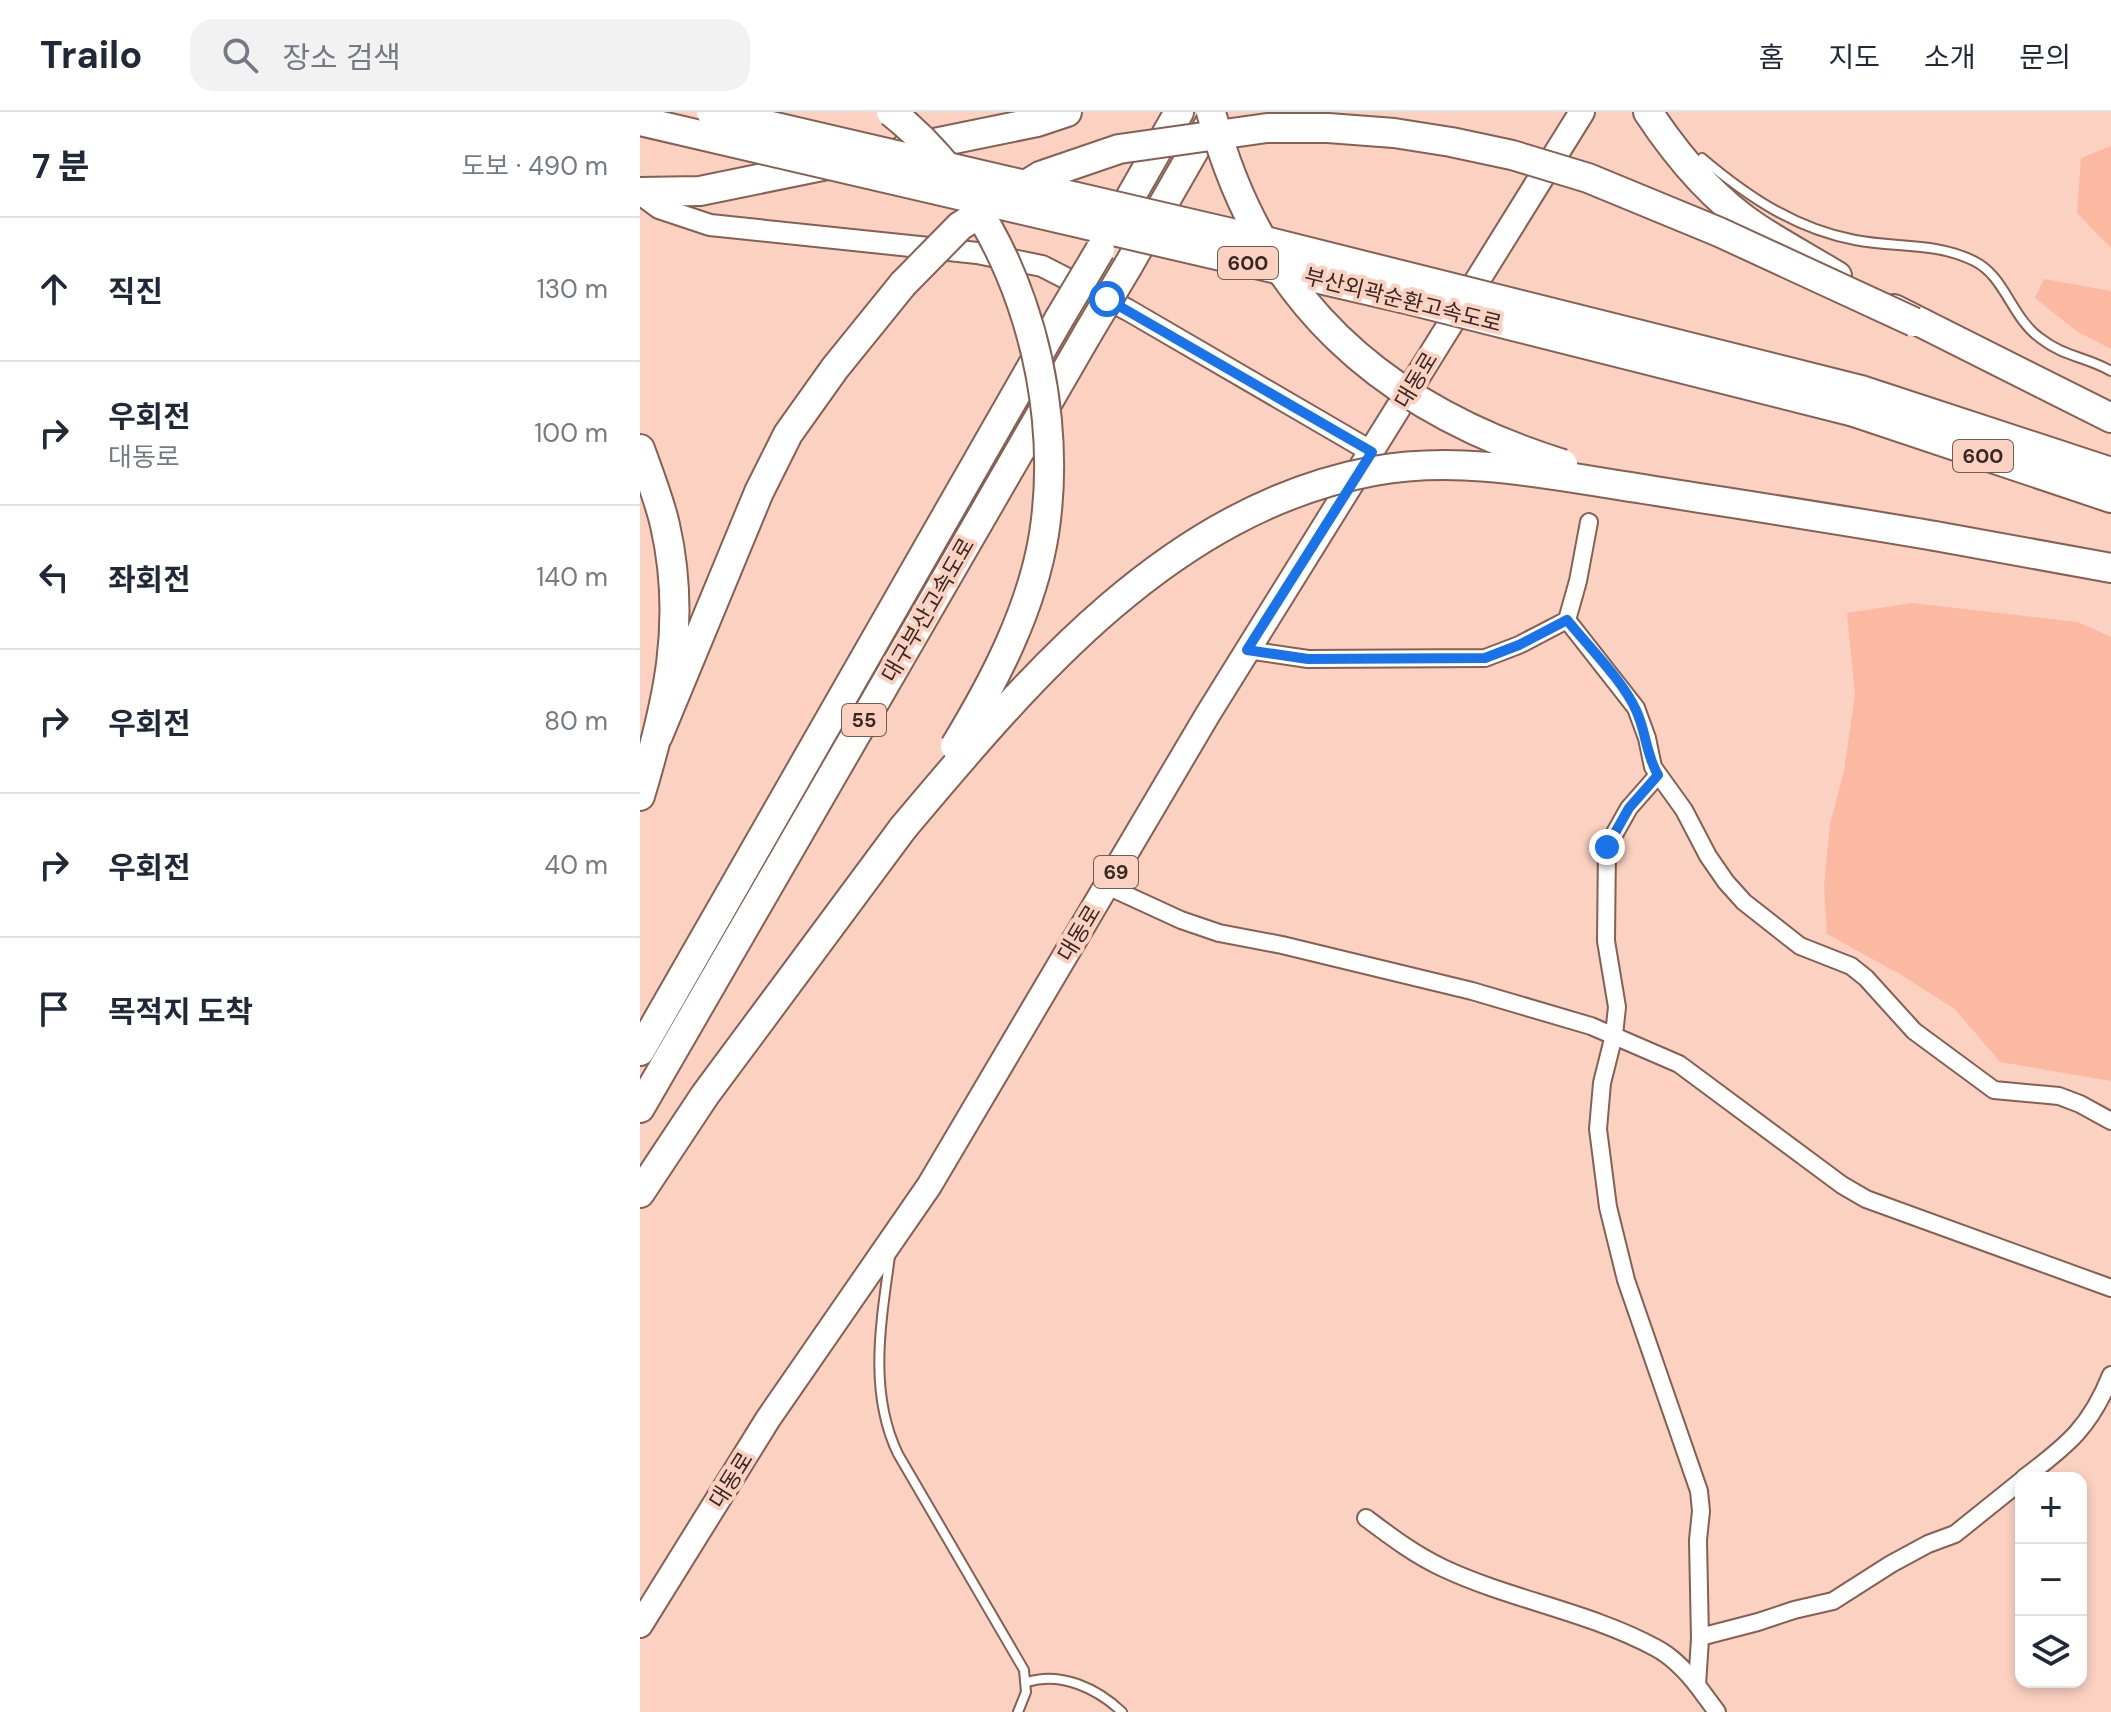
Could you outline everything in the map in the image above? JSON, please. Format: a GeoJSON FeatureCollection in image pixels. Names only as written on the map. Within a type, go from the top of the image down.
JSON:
{"type":"FeatureCollection","features":[{"type":"Feature","properties":{"kind":"highway","name":"부산외곽순환고속도로"},"geometry":{"type":"LineString","coordinates":[[711,112],[1257,239],[2111,472]]}},
{"type":"Feature","properties":{"kind":"highway"},"geometry":{"type":"LineString","coordinates":[[891,112],[931,149],[962,188],[1011,277],[1031,332],[1045,387],[1048,442],[1044,535],[1014,633],[990,686],[903,828]]}},
{"type":"Feature","properties":{"kind":"highway"},"geometry":{"type":"LineString","coordinates":[[640,193],[700,191],[1037,122],[1067,112]]}},
{"type":"Feature","properties":{"kind":"highway","name":"대구부산고속도로"},"geometry":{"type":"LineString","coordinates":[[640,1051],[1179,112]]}},
{"type":"Feature","properties":{"kind":"highway"},"geometry":{"type":"LineString","coordinates":[[1214,112],[1230,170],[1257,229],[1297,294],[1369,368],[1422,404],[1488,438],[1597,474],[1847,521]]}},
{"type":"Feature","properties":{"kind":"highway","name":"대구부산고속도로"},"geometry":{"type":"LineString","coordinates":[[640,1108],[1214,112]]}},
{"type":"Feature","properties":{"kind":"highway"},"geometry":{"type":"LineString","coordinates":[[1648,112],[1668,143],[1714,194],[1755,227],[1914,322]]}},
{"type":"Feature","properties":{"kind":"highway","name":"부산외곽순환고속도로"},"geometry":{"type":"LineString","coordinates":[[640,121],[1858,401],[2111,498]]}},
{"type":"Feature","properties":{"kind":"highway"},"geometry":{"type":"LineString","coordinates":[[658,736],[747,519],[788,434],[835,368],[903,284],[960,226],[1040,176],[1119,149],[1267,128],[1328,128],[1394,133],[1512,155],[1588,178],[1719,232],[1952,339],[2111,418]]}},
{"type":"Feature","properties":{"kind":"highway"},"geometry":{"type":"LineString","coordinates":[[640,449],[664,522],[671,560],[675,615],[667,697],[640,796]]}},
{"type":"Feature","properties":{"kind":"highway"},"geometry":{"type":"LineString","coordinates":[[640,1193],[705,1095],[903,828],[1039,672],[1095,617],[1153,573],[1208,536],[1313,485],[1376,471],[1445,464],[1537,473],[1847,521],[2111,568]]}},
{"type":"Feature","properties":{"kind":"main road","name":"대동로"},"geometry":{"type":"LineString","coordinates":[[640,1625],[768,1419],[929,1186],[1247,650],[1582,112]]}},
{"type":"Feature","properties":{"kind":"street"},"geometry":{"type":"LineString","coordinates":[[640,193],[659,208],[710,225],[977,253],[1042,266],[1128,310],[1372,452]]}},
{"type":"Feature","properties":{"kind":"street"},"geometry":{"type":"LineString","coordinates":[[1247,650],[1308,659],[1485,658],[1519,645],[1567,620],[1589,522]]}},
{"type":"Feature","properties":{"kind":"street"},"geometry":{"type":"LineString","coordinates":[[1567,620],[1636,708],[1653,767],[1684,810],[1708,856],[1744,902],[1800,946],[1851,966],[1866,978],[1914,1031],[1994,1090],[2059,1096],[2111,1121]]}},
{"type":"Feature","properties":{"kind":"street"},"geometry":{"type":"LineString","coordinates":[[1658,775],[1629,808],[1607,847],[1606,941],[1617,1007],[1614,1035],[1602,1083],[1598,1129],[1608,1207],[1626,1280],[1699,1491],[1700,1639],[1697,1685]]}},
{"type":"Feature","properties":{"kind":"street"},"geometry":{"type":"LineString","coordinates":[[1107,886],[1181,920],[1219,933],[1472,991],[1614,1035],[1679,1064],[1866,1199],[2111,1288]]}},
{"type":"Feature","properties":{"kind":"street"},"geometry":{"type":"LineString","coordinates":[[2032,1472],[2083,1427],[2099,1407],[2111,1375]]}},
{"type":"Feature","properties":{"kind":"street"},"geometry":{"type":"LineString","coordinates":[[1700,1639],[1833,1601],[1891,1564],[1928,1544],[1955,1534],[2015,1485]]}},
{"type":"Feature","properties":{"kind":"street"},"geometry":{"type":"LineString","coordinates":[[1366,1518],[1443,1568],[1623,1633],[1658,1649],[1679,1664],[1717,1712]]}},
{"type":"Feature","properties":{"kind":"lane"},"geometry":{"type":"LineString","coordinates":[[1702,158],[1739,190],[1769,209],[1802,223],[1857,240],[1927,245],[1974,261],[1994,274],[2019,319],[2039,338],[2069,356],[2111,371]]}},
{"type":"Feature","properties":{"kind":"lane"},"geometry":{"type":"LineString","coordinates":[[892,1240],[883,1301],[879,1375],[891,1440],[1013,1648],[1027,1682],[1018,1712]]}},
{"type":"Feature","properties":{"kind":"lane"},"geometry":{"type":"LineString","coordinates":[[1027,1682],[1037,1679],[1064,1680],[1099,1694],[1122,1712]]}},
{"type":"Feature","properties":{"kind":"shaded area"},"geometry":{"type":"Polygon","coordinates":[[[2111,146],[2111,248],[2077,213],[2081,158],[2111,146]]]}},
{"type":"Feature","properties":{"kind":"shaded area"},"geometry":{"type":"Polygon","coordinates":[[[2044,279],[2111,291],[2111,349],[2078,332],[2035,298],[2044,279]]]}},
{"type":"Feature","properties":{"kind":"shaded area"},"geometry":{"type":"Polygon","coordinates":[[[1912,603],[2078,622],[2111,637],[2111,1081],[2000,1062],[1955,1009],[1827,934],[1824,886],[1830,824],[1844,771],[1855,695],[1847,613],[1912,603]]]}},
{"type":"Feature","properties":{"kind":"route"},"geometry":{"type":"LineString","coordinates":[[1107,299],[1372,452],[1247,650],[1308,659],[1485,658],[1519,645],[1567,620],[1636,708],[1658,775],[1629,808],[1607,847]]}}]}
